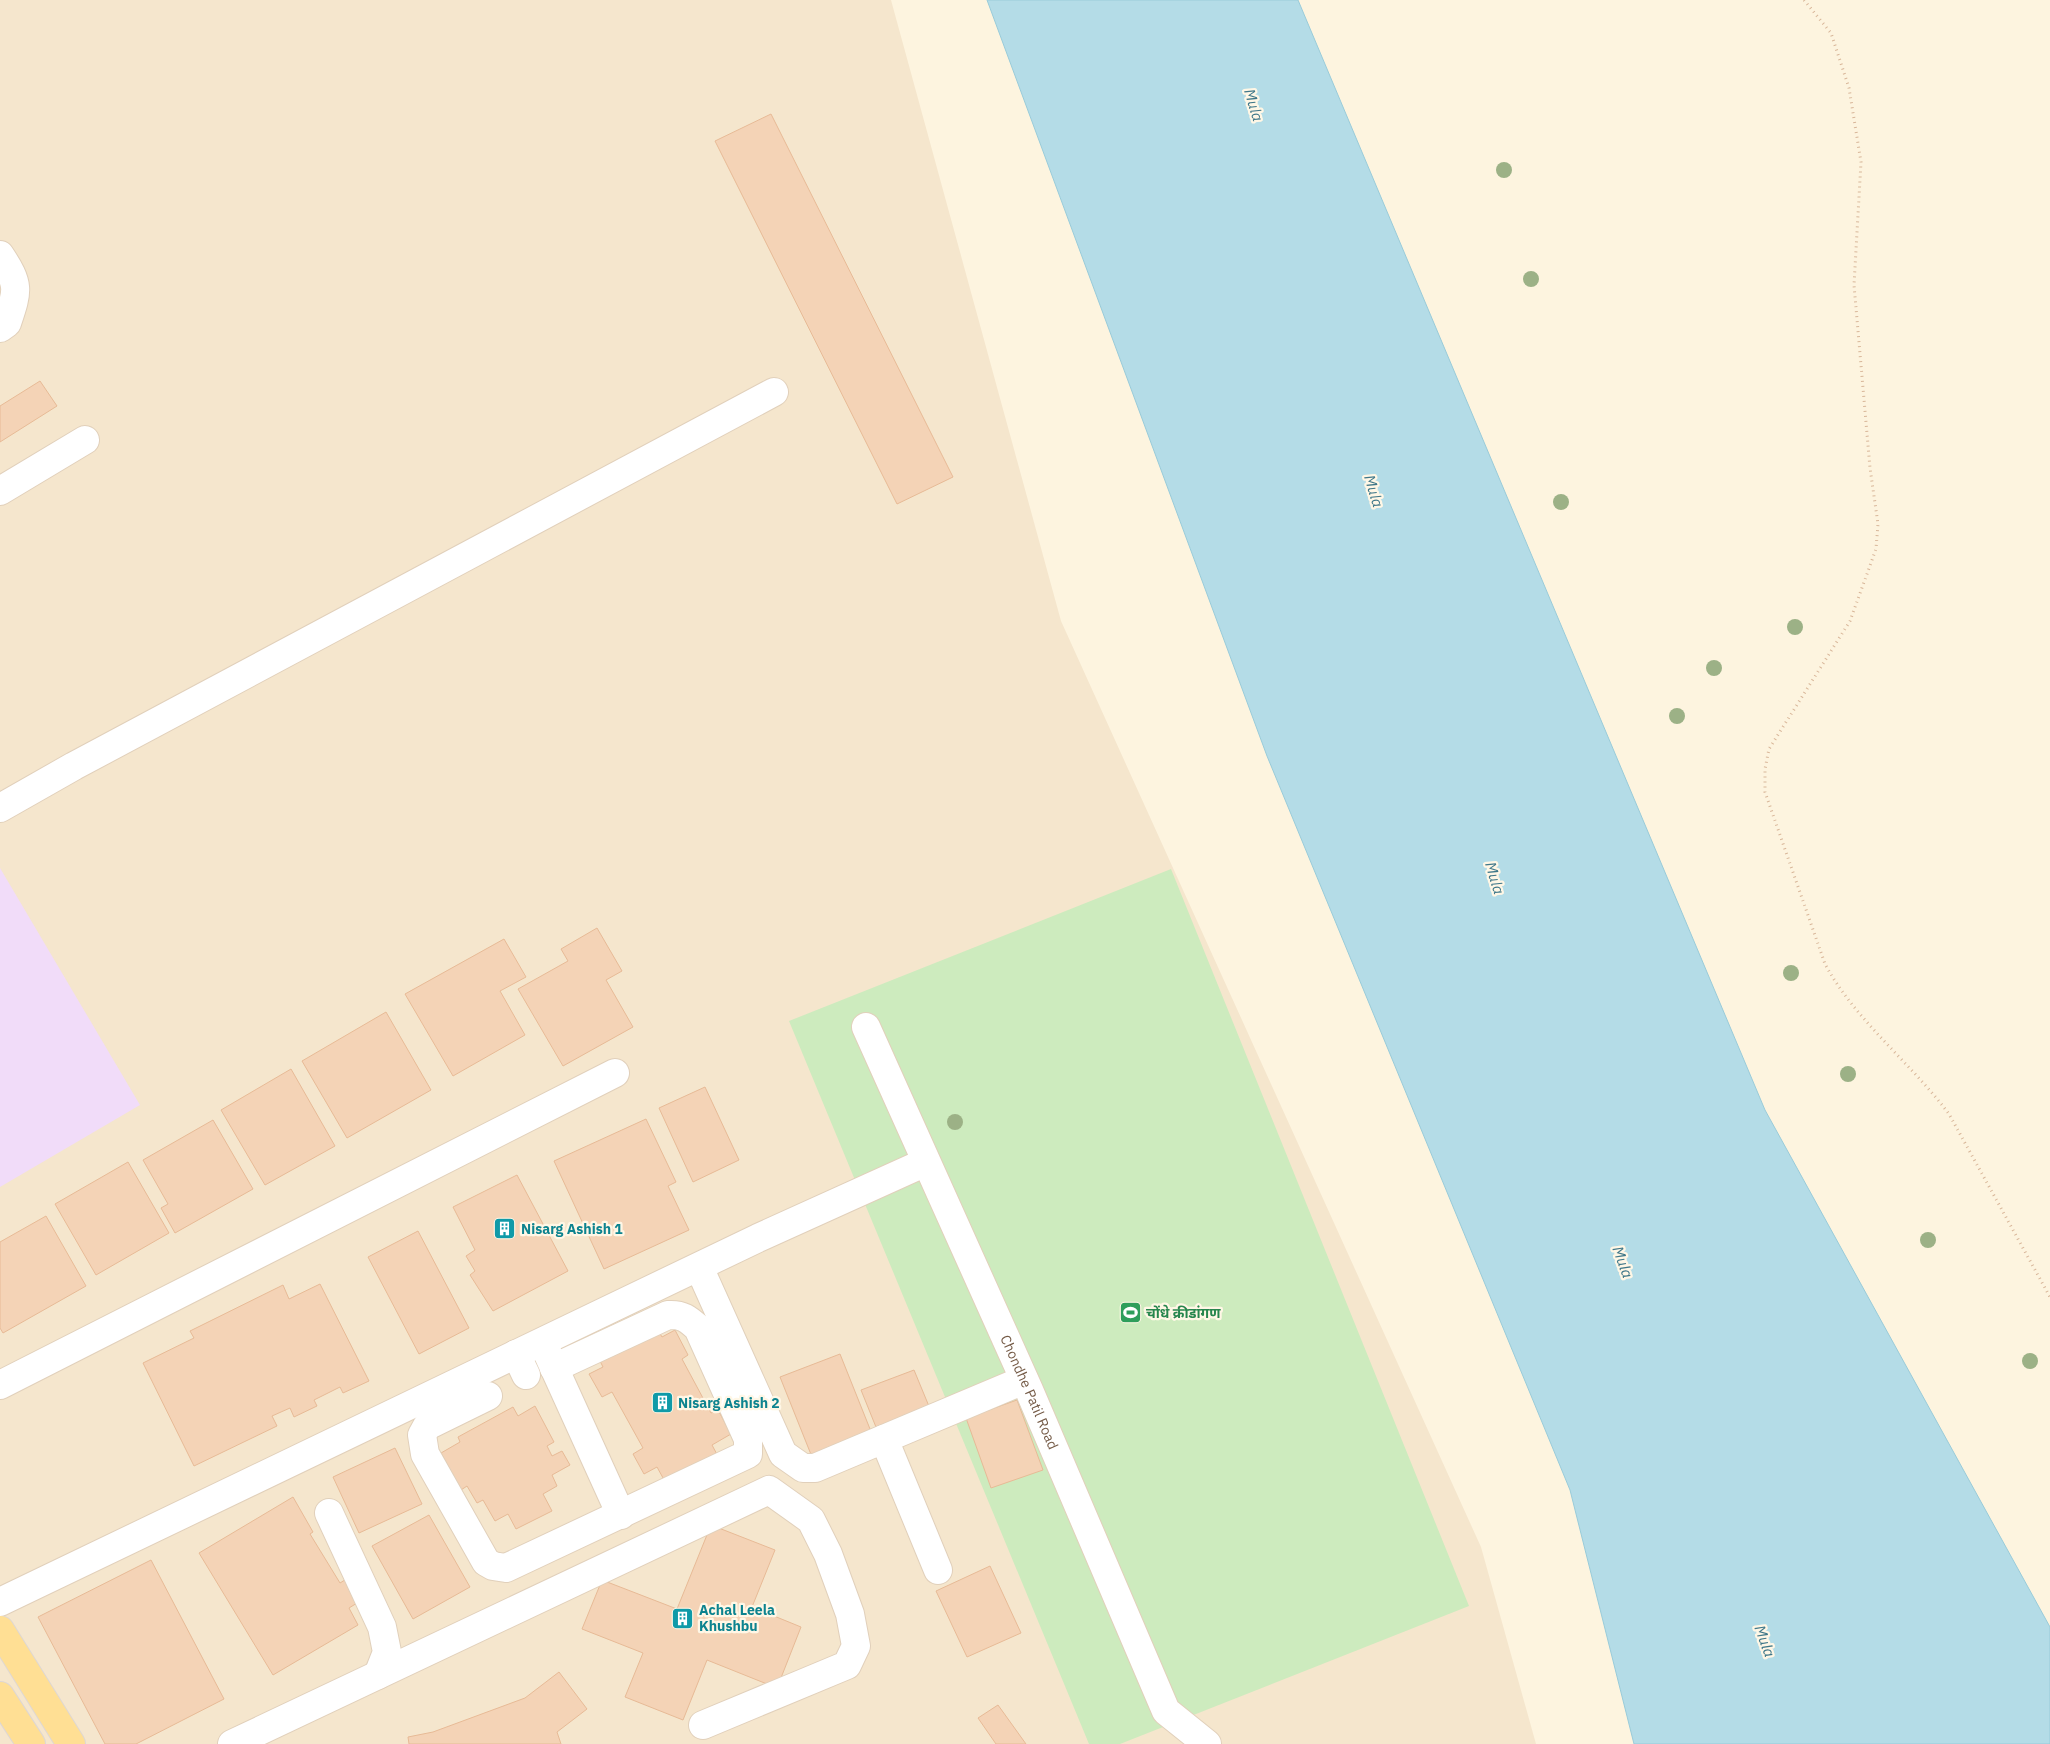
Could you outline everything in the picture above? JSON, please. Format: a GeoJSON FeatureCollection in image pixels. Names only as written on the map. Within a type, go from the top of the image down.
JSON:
{"type":"FeatureCollection","features":[{"type":"Feature","properties":{"kind":"main road"},"geometry":{"type":"LineString","coordinates":[[0,1630],[71,1744]]}},
{"type":"Feature","properties":{"kind":"main road"},"geometry":{"type":"LineString","coordinates":[[0,1696],[30,1744]]}},
{"type":"Feature","properties":{"kind":"street"},"geometry":{"type":"LineString","coordinates":[[0,256],[14,276],[16,296],[7,323],[0,328]]}},
{"type":"Feature","properties":{"kind":"street"},"geometry":{"type":"LineString","coordinates":[[0,808],[83,761],[774,392]]}},
{"type":"Feature","properties":{"kind":"street"},"geometry":{"type":"LineString","coordinates":[[0,491],[85,440]]}},
{"type":"Feature","properties":{"kind":"street","name":"Chondhe Patil Road"},"geometry":{"type":"LineString","coordinates":[[866,1027],[1024,1380],[1166,1712],[1207,1744]]}},
{"type":"Feature","properties":{"kind":"street"},"geometry":{"type":"LineString","coordinates":[[0,1385],[615,1074]]}},
{"type":"Feature","properties":{"kind":"street"},"geometry":{"type":"LineString","coordinates":[[0,1602],[521,1365],[542,1342],[926,1162]]}},
{"type":"Feature","properties":{"kind":"street"},"geometry":{"type":"LineString","coordinates":[[699,1267],[783,1454],[803,1468],[815,1468],[1024,1380]]}},
{"type":"Feature","properties":{"kind":"street"},"geometry":{"type":"LineString","coordinates":[[488,1396],[427,1426],[422,1435],[422,1442],[425,1454],[486,1562],[493,1566],[506,1568],[748,1454],[748,1439],[698,1328],[689,1319],[679,1314],[668,1314],[554,1368]]}},
{"type":"Feature","properties":{"kind":"street"},"geometry":{"type":"LineString","coordinates":[[542,1342],[621,1515]]}},
{"type":"Feature","properties":{"kind":"street"},"geometry":{"type":"LineString","coordinates":[[884,1439],[938,1570]]}},
{"type":"Feature","properties":{"kind":"street"},"geometry":{"type":"LineString","coordinates":[[232,1744],[769,1490],[810,1520],[828,1554],[850,1614],[856,1646],[847,1665],[703,1725]]}},
{"type":"Feature","properties":{"kind":"street"},"geometry":{"type":"LineString","coordinates":[[329,1513],[382,1627],[387,1652],[378,1675]]}},
{"type":"Feature","properties":{"kind":"path"},"geometry":{"type":"LineString","coordinates":[[1804,0],[1831,33],[1849,88],[1861,162],[1854,285],[1870,468],[1878,524],[1876,549],[1850,621],[1770,749],[1765,770],[1765,792],[1825,964],[1838,988],[1933,1093],[1949,1114],[2050,1297]]}},
{"type":"Feature","properties":{"kind":"shaded area"},"geometry":{"type":"Polygon","coordinates":[[[0,0],[891,0],[1061,621],[1481,1547],[1536,1744],[0,1744],[0,0]]]}},
{"type":"Feature","properties":{"kind":"shaded area"},"geometry":{"type":"Polygon","coordinates":[[[0,868],[140,1105],[0,1187],[0,868]]]}},
{"type":"Feature","properties":{"kind":"green space","name":"चोंधे क्रीडांगण"},"geometry":{"type":"Polygon","coordinates":[[[1171,869],[1469,1606],[1120,1744],[1089,1744],[789,1021],[1171,869]]]}},
{"type":"Feature","properties":{"kind":"water","name":"Mula"},"geometry":{"type":"Polygon","coordinates":[[[987,0],[1298,0],[1765,1110],[2050,1627],[2050,1744],[1634,1744],[1570,1490],[1267,756],[987,0]]]}},
{"type":"Feature","properties":{"kind":"building"},"geometry":{"type":"Polygon","coordinates":[[[771,114],[953,477],[897,504],[715,141],[771,114]]]}},
{"type":"Feature","properties":{"kind":"building"},"geometry":{"type":"Polygon","coordinates":[[[40,381],[57,406],[0,442],[0,406],[40,381]]]}},
{"type":"Feature","properties":{"kind":"building"},"geometry":{"type":"Polygon","coordinates":[[[597,928],[622,971],[606,980],[633,1027],[563,1066],[518,989],[568,961],[561,949],[597,928]]]}},
{"type":"Feature","properties":{"kind":"building"},"geometry":{"type":"Polygon","coordinates":[[[504,939],[526,977],[500,991],[525,1035],[453,1076],[405,994],[504,939]]]}},
{"type":"Feature","properties":{"kind":"building"},"geometry":{"type":"Polygon","coordinates":[[[386,1012],[431,1090],[347,1138],[302,1061],[386,1012]]]}},
{"type":"Feature","properties":{"kind":"building"},"geometry":{"type":"Polygon","coordinates":[[[291,1069],[335,1146],[265,1185],[221,1110],[291,1069]]]}},
{"type":"Feature","properties":{"kind":"building"},"geometry":{"type":"Polygon","coordinates":[[[705,1087],[739,1160],[693,1182],[659,1108],[705,1087]]]}},
{"type":"Feature","properties":{"kind":"building"},"geometry":{"type":"Polygon","coordinates":[[[646,1119],[676,1182],[668,1186],[689,1230],[604,1269],[554,1161],[646,1119]]]}},
{"type":"Feature","properties":{"kind":"building"},"geometry":{"type":"Polygon","coordinates":[[[213,1120],[253,1189],[175,1233],[161,1208],[168,1204],[143,1160],[213,1120]]]}},
{"type":"Feature","properties":{"kind":"building"},"geometry":{"type":"Polygon","coordinates":[[[128,1162],[169,1233],[96,1275],[55,1204],[128,1162]]]}},
{"type":"Feature","properties":{"kind":"building","name":"Nisarg Ashish 1"},"geometry":{"type":"Polygon","coordinates":[[[517,1175],[568,1271],[493,1311],[470,1275],[475,1271],[466,1256],[475,1250],[453,1207],[517,1175]]]}},
{"type":"Feature","properties":{"kind":"building"},"geometry":{"type":"Polygon","coordinates":[[[46,1216],[86,1286],[3,1333],[0,1328],[0,1242],[46,1216]]]}},
{"type":"Feature","properties":{"kind":"building"},"geometry":{"type":"Polygon","coordinates":[[[418,1231],[469,1328],[419,1354],[368,1257],[418,1231]]]}},
{"type":"Feature","properties":{"kind":"building"},"geometry":{"type":"Polygon","coordinates":[[[320,1284],[369,1381],[343,1393],[340,1387],[314,1400],[317,1406],[294,1417],[290,1408],[272,1416],[277,1426],[194,1466],[143,1363],[194,1338],[190,1331],[283,1285],[289,1299],[320,1284]]]}},
{"type":"Feature","properties":{"kind":"building","name":"Nisarg Ashish 2"},"geometry":{"type":"Polygon","coordinates":[[[658,1330],[662,1337],[675,1330],[688,1355],[682,1359],[711,1413],[718,1410],[731,1434],[712,1445],[720,1460],[668,1487],[657,1467],[644,1474],[633,1454],[643,1448],[612,1392],[602,1397],[589,1374],[603,1367],[600,1361],[658,1330]]]}},
{"type":"Feature","properties":{"kind":"building"},"geometry":{"type":"Polygon","coordinates":[[[840,1354],[872,1434],[812,1457],[780,1377],[840,1354]]]}},
{"type":"Feature","properties":{"kind":"building"},"geometry":{"type":"Polygon","coordinates":[[[914,1370],[933,1416],[880,1437],[861,1390],[914,1370]]]}},
{"type":"Feature","properties":{"kind":"building"},"geometry":{"type":"Polygon","coordinates":[[[1017,1400],[1043,1470],[991,1488],[966,1418],[1017,1400]]]}},
{"type":"Feature","properties":{"kind":"building"},"geometry":{"type":"Polygon","coordinates":[[[535,1406],[554,1442],[547,1446],[552,1456],[562,1451],[570,1465],[552,1475],[557,1486],[543,1494],[552,1511],[516,1529],[508,1514],[495,1521],[483,1500],[477,1503],[467,1486],[461,1490],[441,1453],[460,1442],[458,1437],[513,1407],[518,1416],[535,1406]]]}},
{"type":"Feature","properties":{"kind":"building"},"geometry":{"type":"Polygon","coordinates":[[[395,1448],[422,1504],[359,1533],[333,1477],[395,1448]]]}},
{"type":"Feature","properties":{"kind":"building"},"geometry":{"type":"Polygon","coordinates":[[[293,1497],[313,1532],[310,1534],[340,1583],[348,1578],[362,1600],[349,1608],[358,1625],[273,1675],[199,1553],[293,1497]]]}},
{"type":"Feature","properties":{"kind":"building"},"geometry":{"type":"Polygon","coordinates":[[[429,1515],[470,1587],[413,1619],[372,1546],[429,1515]]]}},
{"type":"Feature","properties":{"kind":"building","name":"Achal Leela Khushbu"},"geometry":{"type":"Polygon","coordinates":[[[711,1525],[775,1550],[752,1607],[801,1627],[777,1688],[707,1660],[683,1720],[625,1697],[643,1653],[582,1629],[602,1580],[677,1609],[711,1525]]]}},
{"type":"Feature","properties":{"kind":"building"},"geometry":{"type":"Polygon","coordinates":[[[151,1560],[224,1699],[136,1744],[105,1744],[38,1617],[151,1560]]]}},
{"type":"Feature","properties":{"kind":"building"},"geometry":{"type":"Polygon","coordinates":[[[990,1566],[1021,1633],[967,1657],[936,1591],[990,1566]]]}},
{"type":"Feature","properties":{"kind":"building"},"geometry":{"type":"Polygon","coordinates":[[[559,1672],[587,1709],[557,1732],[561,1744],[409,1744],[408,1737],[433,1732],[525,1698],[559,1672]]]}},
{"type":"Feature","properties":{"kind":"building"},"geometry":{"type":"Polygon","coordinates":[[[998,1705],[1026,1744],[996,1744],[978,1718],[998,1705]]]}},
{"type":"Feature","properties":{"kind":"place","name":"Nisarg Ashish 1"},"geometry":{"type":"Point","coordinates":[505,1229]}},
{"type":"Feature","properties":{"kind":"place","name":"चोंधे क्रीडांगण"},"geometry":{"type":"Point","coordinates":[1130,1313]}},
{"type":"Feature","properties":{"kind":"place","name":"Nisarg Ashish 2"},"geometry":{"type":"Point","coordinates":[662,1403]}},
{"type":"Feature","properties":{"kind":"place","name":"Achal Leela Khushbu"},"geometry":{"type":"Point","coordinates":[683,1618]}}]}
